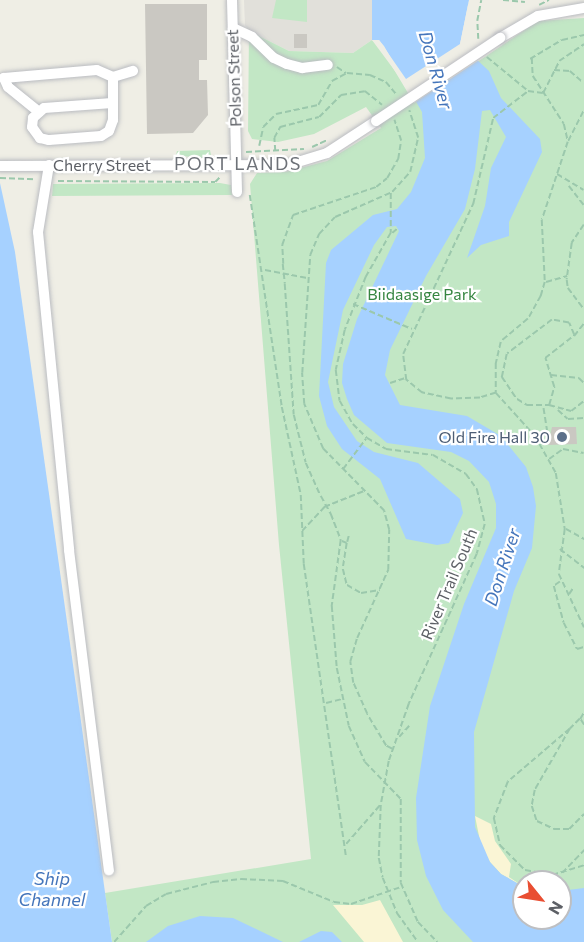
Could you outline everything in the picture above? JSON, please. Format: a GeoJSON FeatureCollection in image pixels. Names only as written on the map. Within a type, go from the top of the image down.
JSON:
{"type":"FeatureCollection","features":[{"type":"Feature","properties":{"kind":"street","name":"Polson Street"},"geometry":{"type":"LineString","coordinates":[[232,0],[237,192]]}},
{"type":"Feature","properties":{"kind":"street"},"geometry":{"type":"LineString","coordinates":[[443,76],[538,16],[584,8]]}},
{"type":"Feature","properties":{"kind":"street"},"geometry":{"type":"LineString","coordinates":[[232,28],[252,37],[274,58],[287,64],[302,68],[328,65]]}},
{"type":"Feature","properties":{"kind":"street"},"geometry":{"type":"LineString","coordinates":[[39,112],[8,87],[4,78],[97,70],[113,77],[133,71]]}},
{"type":"Feature","properties":{"kind":"street"},"geometry":{"type":"LineString","coordinates":[[112,103],[45,108],[39,112],[32,127],[40,138],[101,136],[109,131],[113,120],[113,77]]}},
{"type":"Feature","properties":{"kind":"street","name":"Cherry Street"},"geometry":{"type":"LineString","coordinates":[[1,166],[237,166],[308,161],[376,121],[433,83]]}},
{"type":"Feature","properties":{"kind":"street"},"geometry":{"type":"LineString","coordinates":[[49,165],[38,232],[69,550],[109,871]]}},
{"type":"Feature","properties":{"kind":"path"},"geometry":{"type":"LineString","coordinates":[[503,0],[525,2]]}},
{"type":"Feature","properties":{"kind":"path"},"geometry":{"type":"LineString","coordinates":[[568,142],[564,124],[533,76],[531,58],[562,40],[584,35]]}},
{"type":"Feature","properties":{"kind":"path"},"geometry":{"type":"LineString","coordinates":[[543,93],[553,71],[565,54],[584,44]]}},
{"type":"Feature","properties":{"kind":"path"},"geometry":{"type":"LineString","coordinates":[[553,71],[570,70],[584,82]]}},
{"type":"Feature","properties":{"kind":"path"},"geometry":{"type":"LineString","coordinates":[[259,146],[267,122],[282,112],[300,112],[318,105],[332,81],[346,73],[370,75],[386,82],[399,98]]}},
{"type":"Feature","properties":{"kind":"path"},"geometry":{"type":"LineString","coordinates":[[496,393],[480,398],[430,396],[414,389],[405,378],[403,354],[412,329],[473,204],[493,118],[510,102],[528,91],[543,93]]}},
{"type":"Feature","properties":{"kind":"path"},"geometry":{"type":"LineString","coordinates":[[392,749],[386,746],[367,714],[353,683],[350,662],[357,638],[382,590],[391,547],[389,530],[384,511],[323,449],[304,404],[302,374],[310,255],[319,234],[335,217],[392,192],[410,172],[416,156],[416,125],[406,106]]}},
{"type":"Feature","properties":{"kind":"path"},"geometry":{"type":"LineString","coordinates":[[584,110],[568,142],[542,220],[545,282],[537,306],[501,342],[496,357],[496,393],[540,446],[556,473],[565,529],[560,549],[561,582],[584,627]]}},
{"type":"Feature","properties":{"kind":"path"},"geometry":{"type":"LineString","coordinates":[[252,152],[289,152],[335,137]]}},
{"type":"Feature","properties":{"kind":"path"},"geometry":{"type":"LineString","coordinates":[[0,178],[215,182],[220,173]]}},
{"type":"Feature","properties":{"kind":"path"},"geometry":{"type":"LineString","coordinates":[[557,174],[569,185],[584,205]]}},
{"type":"Feature","properties":{"kind":"path"},"geometry":{"type":"LineString","coordinates":[[569,185],[584,190]]}},
{"type":"Feature","properties":{"kind":"path"},"geometry":{"type":"LineString","coordinates":[[392,192],[391,232],[398,228]]}},
{"type":"Feature","properties":{"kind":"path"},"geometry":{"type":"LineString","coordinates":[[250,195],[264,270],[282,407],[301,495],[301,531],[346,857]]}},
{"type":"Feature","properties":{"kind":"path"},"geometry":{"type":"LineString","coordinates":[[584,225],[572,243],[568,276],[568,288],[584,309]]}},
{"type":"Feature","properties":{"kind":"path","name":"River Trail South"},"geometry":{"type":"LineString","coordinates":[[391,232],[353,304],[339,355],[336,386],[345,413],[366,439],[386,449],[433,455],[450,461],[477,489],[485,512],[484,536],[392,749],[381,805],[379,858],[387,893],[418,942]]}},
{"type":"Feature","properties":{"kind":"path"},"geometry":{"type":"LineString","coordinates":[[283,264],[291,396],[300,443],[342,540],[332,606],[343,699],[349,726],[365,762],[386,780],[401,799],[402,887],[418,922],[437,942]]}},
{"type":"Feature","properties":{"kind":"path"},"geometry":{"type":"LineString","coordinates":[[264,270],[308,279]]}},
{"type":"Feature","properties":{"kind":"path"},"geometry":{"type":"LineString","coordinates":[[545,282],[568,276]]}},
{"type":"Feature","properties":{"kind":"path"},"geometry":{"type":"LineString","coordinates":[[353,304],[412,329]]}},
{"type":"Feature","properties":{"kind":"path"},"geometry":{"type":"LineString","coordinates":[[557,399],[543,408],[527,405],[508,388],[502,377],[505,358],[552,320],[569,323],[572,338]]}},
{"type":"Feature","properties":{"kind":"path"},"geometry":{"type":"LineString","coordinates":[[553,403],[550,375],[544,366],[549,352],[572,338],[584,323]]}},
{"type":"Feature","properties":{"kind":"path"},"geometry":{"type":"LineString","coordinates":[[496,357],[505,358]]}},
{"type":"Feature","properties":{"kind":"path"},"geometry":{"type":"LineString","coordinates":[[550,375],[579,378],[584,383]]}},
{"type":"Feature","properties":{"kind":"path"},"geometry":{"type":"LineString","coordinates":[[390,383],[405,378]]}},
{"type":"Feature","properties":{"kind":"path"},"geometry":{"type":"LineString","coordinates":[[549,405],[571,411],[584,401]]}},
{"type":"Feature","properties":{"kind":"path"},"geometry":{"type":"LineString","coordinates":[[556,407],[568,418],[584,418]]}},
{"type":"Feature","properties":{"kind":"path"},"geometry":{"type":"LineString","coordinates":[[540,446],[547,432],[543,408]]}},
{"type":"Feature","properties":{"kind":"path"},"geometry":{"type":"LineString","coordinates":[[343,470],[366,439]]}},
{"type":"Feature","properties":{"kind":"path"},"geometry":{"type":"LineString","coordinates":[[548,459],[563,449],[584,453]]}},
{"type":"Feature","properties":{"kind":"path"},"geometry":{"type":"LineString","coordinates":[[301,531],[324,507],[364,490]]}},
{"type":"Feature","properties":{"kind":"path"},"geometry":{"type":"LineString","coordinates":[[565,529],[584,538]]}},
{"type":"Feature","properties":{"kind":"path"},"geometry":{"type":"LineString","coordinates":[[349,534],[343,569],[347,585],[360,593],[382,590]]}},
{"type":"Feature","properties":{"kind":"path"},"geometry":{"type":"LineString","coordinates":[[342,540],[347,543]]}},
{"type":"Feature","properties":{"kind":"path"},"geometry":{"type":"LineString","coordinates":[[560,549],[584,568]]}},
{"type":"Feature","properties":{"kind":"path"},"geometry":{"type":"LineString","coordinates":[[561,582],[554,586],[564,623],[577,649],[584,647]]}},
{"type":"Feature","properties":{"kind":"path"},"geometry":{"type":"LineString","coordinates":[[568,595],[573,588]]}},
{"type":"Feature","properties":{"kind":"path"},"geometry":{"type":"LineString","coordinates":[[578,615],[584,612]]}},
{"type":"Feature","properties":{"kind":"path"},"geometry":{"type":"LineString","coordinates":[[326,703],[343,699]]}},
{"type":"Feature","properties":{"kind":"path"},"geometry":{"type":"LineString","coordinates":[[525,870],[515,863],[500,845],[494,818],[508,782],[570,729],[584,712]]}},
{"type":"Feature","properties":{"kind":"path"},"geometry":{"type":"LineString","coordinates":[[580,719],[584,724]]}},
{"type":"Feature","properties":{"kind":"path"},"geometry":{"type":"LineString","coordinates":[[396,740],[409,726]]}},
{"type":"Feature","properties":{"kind":"path"},"geometry":{"type":"LineString","coordinates":[[570,729],[535,790],[533,814],[546,827],[563,830],[584,813]]}},
{"type":"Feature","properties":{"kind":"path"},"geometry":{"type":"LineString","coordinates":[[345,844],[381,805]]}},
{"type":"Feature","properties":{"kind":"path"},"geometry":{"type":"LineString","coordinates":[[565,870],[584,850]]}},
{"type":"Feature","properties":{"kind":"path"},"geometry":{"type":"LineString","coordinates":[[114,942],[146,906],[166,894],[213,882],[241,879],[283,882],[344,903],[402,887]]}},
{"type":"Feature","properties":{"kind":"shaded area"},"geometry":{"type":"Polygon","coordinates":[[[244,0],[372,0],[372,40],[353,53],[289,51],[249,31],[245,25],[244,0]]]}},
{"type":"Feature","properties":{"kind":"green space"},"geometry":{"type":"Polygon","coordinates":[[[276,0],[307,0],[307,22],[272,18],[276,0]]]}},
{"type":"Feature","properties":{"kind":"green space","name":"Biidaasige Park"},"geometry":{"type":"Polygon","coordinates":[[[584,18],[584,942],[112,942],[105,893],[311,859],[279,545],[250,184],[257,173],[285,172],[327,161],[381,128],[366,107],[314,134],[278,142],[252,139],[248,131],[249,31],[289,51],[353,53],[372,40],[418,102],[538,21],[584,18]]]}},
{"type":"Feature","properties":{"kind":"green space"},"geometry":{"type":"Polygon","coordinates":[[[210,150],[212,160],[176,155],[177,151],[210,150]]]}},
{"type":"Feature","properties":{"kind":"green space"},"geometry":{"type":"Polygon","coordinates":[[[220,183],[231,185],[232,195],[52,196],[53,184],[220,183]]]}},
{"type":"Feature","properties":{"kind":"sand"},"geometry":{"type":"Polygon","coordinates":[[[475,816],[491,824],[495,841],[511,864],[509,877],[512,880],[501,874],[490,862],[481,846],[475,816]]]}},
{"type":"Feature","properties":{"kind":"sand"},"geometry":{"type":"Polygon","coordinates":[[[380,900],[403,942],[364,942],[333,905],[362,905],[380,900]]]}},
{"type":"Feature","properties":{"kind":"water","name":"Don River"},"geometry":{"type":"Polygon","coordinates":[[[372,0],[469,0],[460,44],[489,71],[501,98],[540,139],[542,152],[509,222],[509,236],[481,245],[467,258],[485,206],[491,168],[506,137],[490,110],[482,111],[475,169],[465,209],[426,276],[390,350],[385,375],[400,405],[467,416],[501,436],[526,467],[533,487],[536,506],[532,548],[514,591],[474,732],[475,827],[490,862],[501,874],[512,880],[512,930],[572,930],[572,890],[584,888],[584,942],[473,942],[443,910],[426,876],[417,840],[416,798],[430,706],[464,604],[496,528],[496,504],[489,482],[469,461],[451,452],[387,443],[354,415],[347,399],[342,383],[343,364],[357,319],[399,231],[396,226],[387,227],[374,245],[343,310],[328,382],[334,407],[357,441],[374,452],[418,463],[460,499],[463,513],[449,543],[437,545],[406,539],[380,479],[342,449],[327,426],[319,396],[326,263],[331,250],[373,215],[397,209],[411,192],[425,158],[422,112],[384,46],[379,40],[372,40],[372,0]]]}},
{"type":"Feature","properties":{"kind":"water","name":"Ship Channel"},"geometry":{"type":"Polygon","coordinates":[[[0,183],[15,252],[112,942],[0,942],[0,183]]]}},
{"type":"Feature","properties":{"kind":"water"},"geometry":{"type":"Polygon","coordinates":[[[200,916],[233,918],[283,942],[146,942],[168,926],[200,916]]]}},
{"type":"Feature","properties":{"kind":"water"},"geometry":{"type":"Polygon","coordinates":[[[321,931],[332,932],[342,942],[299,942],[321,931]]]}},
{"type":"Feature","properties":{"kind":"pier"},"geometry":{"type":"Polygon","coordinates":[[[469,0],[463,43],[479,60],[414,103],[381,48],[372,40],[379,40],[406,79],[460,44],[469,0]]]}},
{"type":"Feature","properties":{"kind":"building"},"geometry":{"type":"Polygon","coordinates":[[[145,4],[207,4],[207,60],[199,60],[199,80],[207,80],[208,115],[193,133],[147,134],[145,4]]]}},
{"type":"Feature","properties":{"kind":"building"},"geometry":{"type":"Polygon","coordinates":[[[294,34],[307,34],[307,48],[294,48],[294,34]]]}},
{"type":"Feature","properties":{"kind":"building","name":"Old Fire Hall 30"},"geometry":{"type":"Polygon","coordinates":[[[552,427],[576,427],[577,444],[548,445],[552,427]]]}},
{"type":"Feature","properties":{"kind":"place","name":"Old Fire Hall 30"},"geometry":{"type":"Point","coordinates":[562,437]}},
{"type":"Feature","properties":{"kind":"district","name":"PORT LANDS"},"geometry":{"type":"Point","coordinates":[238,163]}}]}
